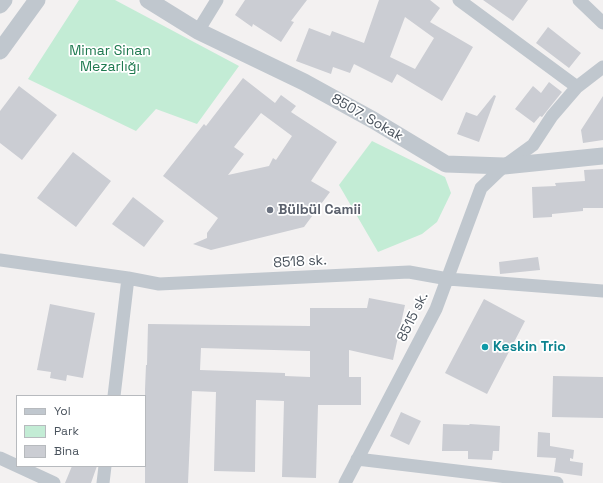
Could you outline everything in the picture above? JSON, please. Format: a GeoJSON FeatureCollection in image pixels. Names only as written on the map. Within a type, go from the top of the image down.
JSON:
{"type":"FeatureCollection","features":[{"type":"Feature","properties":{"kind":"street"},"geometry":{"type":"LineString","coordinates":[[0,5],[4,0]]}},
{"type":"Feature","properties":{"kind":"street"},"geometry":{"type":"LineString","coordinates":[[0,51],[37,0]]}},
{"type":"Feature","properties":{"kind":"street","name":"8507. Sokak"},"geometry":{"type":"LineString","coordinates":[[148,0],[198,31],[304,82],[446,164],[504,166],[603,156]]}},
{"type":"Feature","properties":{"kind":"street"},"geometry":{"type":"LineString","coordinates":[[198,31],[216,0]]}},
{"type":"Feature","properties":{"kind":"street"},"geometry":{"type":"LineString","coordinates":[[458,0],[577,87]]}},
{"type":"Feature","properties":{"kind":"street"},"geometry":{"type":"LineString","coordinates":[[579,0],[603,23]]}},
{"type":"Feature","properties":{"kind":"street","name":"8515 sk."},"geometry":{"type":"LineString","coordinates":[[346,483],[357,459],[436,309],[481,188],[504,166],[533,145],[552,116],[577,87],[603,67]]}},
{"type":"Feature","properties":{"kind":"street","name":"8518 sk."},"geometry":{"type":"LineString","coordinates":[[0,260],[128,278],[159,284],[409,272],[448,279],[603,291]]}},
{"type":"Feature","properties":{"kind":"street"},"geometry":{"type":"LineString","coordinates":[[114,395],[128,278]]}},
{"type":"Feature","properties":{"kind":"street"},"geometry":{"type":"LineString","coordinates":[[0,458],[16,465]]}},
{"type":"Feature","properties":{"kind":"street"},"geometry":{"type":"LineString","coordinates":[[357,459],[557,483]]}},
{"type":"Feature","properties":{"kind":"street"},"geometry":{"type":"LineString","coordinates":[[19,467],[54,483]]}},
{"type":"Feature","properties":{"kind":"street"},"geometry":{"type":"LineString","coordinates":[[103,483],[105,467]]}},
{"type":"Feature","properties":{"kind":"green space","name":"Mimar Sinan Mezarlığı"},"geometry":{"type":"Polygon","coordinates":[[[79,0],[115,0],[239,66],[197,124],[156,109],[136,131],[28,79],[79,0]]]}},
{"type":"Feature","properties":{"kind":"green space"},"geometry":{"type":"Polygon","coordinates":[[[372,141],[445,177],[451,193],[437,222],[422,234],[378,252],[339,185],[372,141]]]}},
{"type":"Feature","properties":{"kind":"building"},"geometry":{"type":"Polygon","coordinates":[[[245,0],[307,0],[291,21],[294,22],[281,42],[253,24],[252,27],[235,15],[245,0]]]}},
{"type":"Feature","properties":{"kind":"building"},"geometry":{"type":"Polygon","coordinates":[[[379,0],[430,0],[440,8],[430,22],[473,47],[442,101],[397,74],[392,83],[354,64],[350,73],[333,67],[331,74],[296,61],[309,28],[330,36],[332,31],[364,43],[379,0]],[[405,17],[390,57],[415,69],[434,38],[405,17]]]}},
{"type":"Feature","properties":{"kind":"building"},"geometry":{"type":"Polygon","coordinates":[[[483,0],[528,0],[513,21],[483,0]]]}},
{"type":"Feature","properties":{"kind":"building"},"geometry":{"type":"Polygon","coordinates":[[[548,27],[581,53],[569,68],[536,43],[548,27]]]}},
{"type":"Feature","properties":{"kind":"building"},"geometry":{"type":"Polygon","coordinates":[[[243,78],[275,103],[281,95],[296,106],[291,112],[337,142],[311,181],[330,192],[304,227],[211,250],[193,244],[207,238],[207,233],[218,218],[163,176],[204,124],[206,126],[243,78]],[[261,113],[234,147],[244,154],[228,175],[269,166],[273,158],[276,160],[292,136],[261,113]]]}},
{"type":"Feature","properties":{"kind":"building"},"geometry":{"type":"Polygon","coordinates":[[[549,82],[562,92],[542,117],[540,116],[534,123],[515,109],[533,86],[541,93],[549,82]]]}},
{"type":"Feature","properties":{"kind":"building"},"geometry":{"type":"Polygon","coordinates":[[[19,86],[57,115],[22,160],[0,143],[0,111],[19,86]]]}},
{"type":"Feature","properties":{"kind":"building"},"geometry":{"type":"Polygon","coordinates":[[[494,95],[496,96],[479,142],[457,134],[466,112],[477,116],[494,95]]]}},
{"type":"Feature","properties":{"kind":"building"},"geometry":{"type":"Polygon","coordinates":[[[603,96],[603,140],[583,143],[581,130],[603,96]]]}},
{"type":"Feature","properties":{"kind":"building"},"geometry":{"type":"Polygon","coordinates":[[[73,152],[111,181],[76,227],[37,198],[73,152]]]}},
{"type":"Feature","properties":{"kind":"building"},"geometry":{"type":"Polygon","coordinates":[[[603,169],[603,208],[583,208],[583,211],[552,214],[552,217],[533,218],[532,187],[556,186],[555,183],[585,181],[584,170],[603,169]]]}},
{"type":"Feature","properties":{"kind":"building"},"geometry":{"type":"Polygon","coordinates":[[[133,197],[164,221],[144,247],[112,224],[133,197]]]}},
{"type":"Feature","properties":{"kind":"building"},"geometry":{"type":"Polygon","coordinates":[[[538,257],[540,270],[500,274],[499,262],[538,257]]]}},
{"type":"Feature","properties":{"kind":"building"},"geometry":{"type":"Polygon","coordinates":[[[369,298],[405,305],[393,360],[349,350],[349,377],[361,377],[361,405],[318,405],[316,478],[282,477],[284,401],[256,400],[255,472],[214,471],[216,392],[192,391],[188,483],[145,483],[145,389],[148,324],[310,326],[310,308],[367,308],[369,298]],[[201,348],[200,370],[285,373],[285,376],[310,377],[310,351],[201,348]]]}},
{"type":"Feature","properties":{"kind":"building","name":"Keskin Trio"},"geometry":{"type":"Polygon","coordinates":[[[484,299],[525,321],[487,394],[445,373],[484,299]]]}},
{"type":"Feature","properties":{"kind":"building"},"geometry":{"type":"Polygon","coordinates":[[[50,304],[95,313],[83,378],[67,375],[66,381],[50,378],[51,372],[37,370],[50,304]]]}},
{"type":"Feature","properties":{"kind":"building"},"geometry":{"type":"Polygon","coordinates":[[[553,376],[603,377],[603,418],[552,417],[553,376]]]}},
{"type":"Feature","properties":{"kind":"building"},"geometry":{"type":"Polygon","coordinates":[[[401,412],[421,421],[409,445],[390,436],[401,412]]]}},
{"type":"Feature","properties":{"kind":"building"},"geometry":{"type":"Polygon","coordinates":[[[443,424],[500,426],[499,451],[493,451],[492,460],[468,459],[468,451],[442,451],[443,424]]]}},
{"type":"Feature","properties":{"kind":"building"},"geometry":{"type":"Polygon","coordinates":[[[538,432],[550,433],[550,446],[574,450],[573,459],[570,458],[570,461],[583,463],[582,476],[554,472],[556,458],[537,457],[538,432]]]}},
{"type":"Feature","properties":{"kind":"building"},"geometry":{"type":"Polygon","coordinates":[[[72,467],[97,467],[91,483],[65,483],[72,467]]]}},
{"type":"Feature","properties":{"kind":"place","name":"Bülbül Camii"},"geometry":{"type":"Point","coordinates":[270,210]}},
{"type":"Feature","properties":{"kind":"place","name":"Keskin Trio"},"geometry":{"type":"Point","coordinates":[485,347]}}]}
